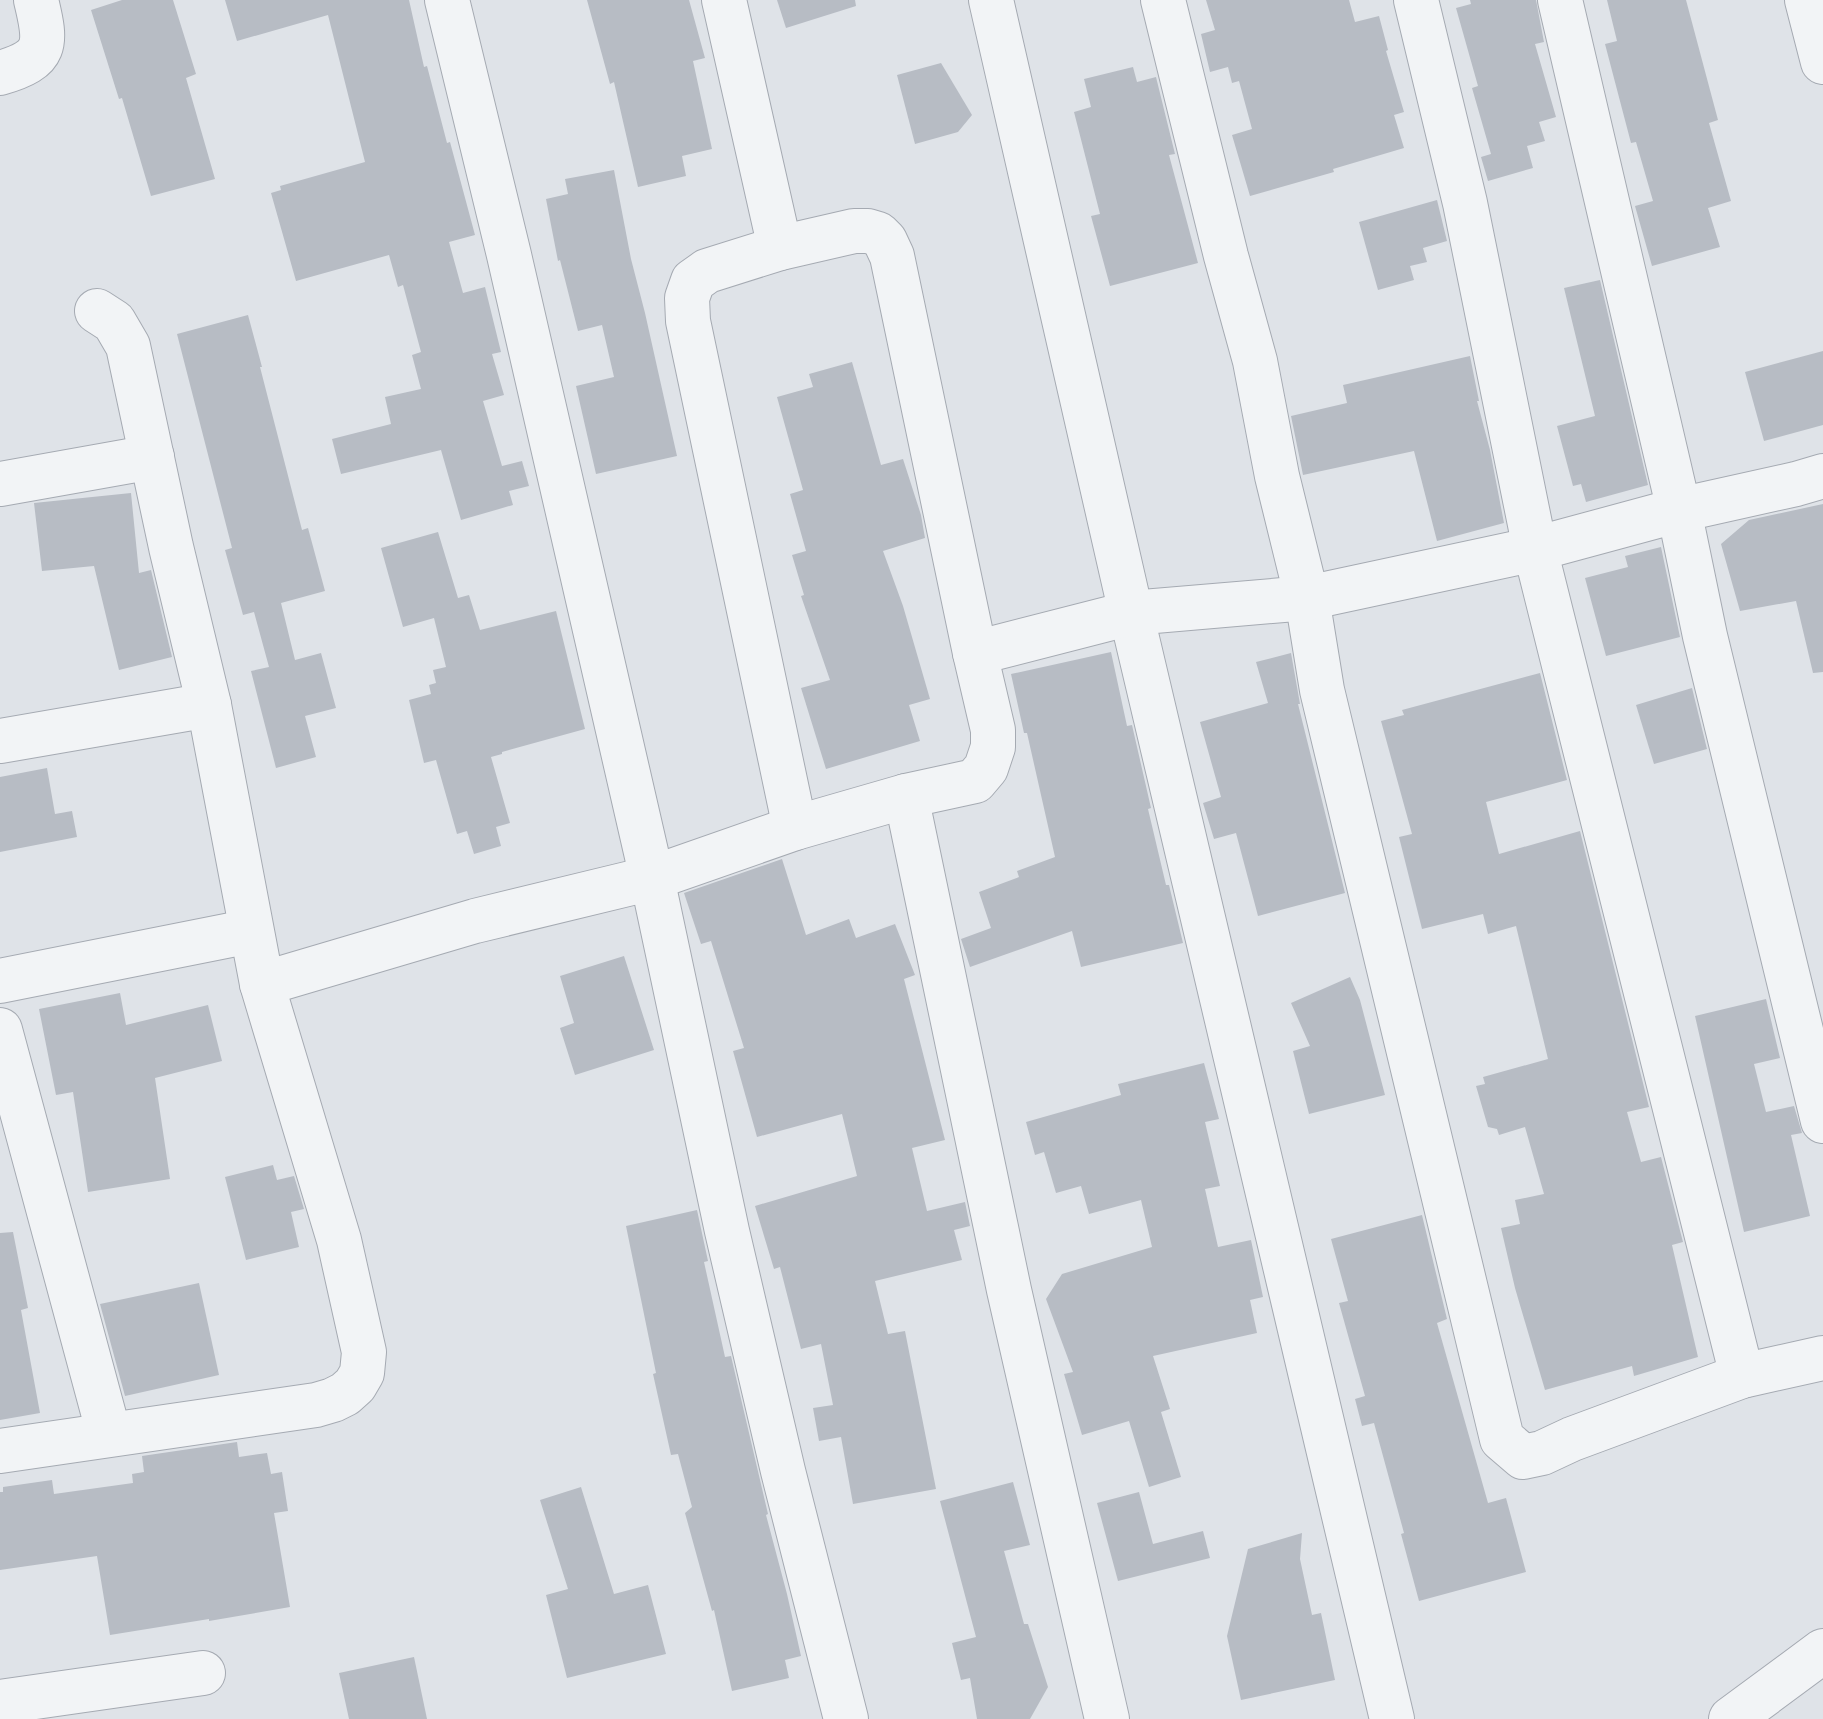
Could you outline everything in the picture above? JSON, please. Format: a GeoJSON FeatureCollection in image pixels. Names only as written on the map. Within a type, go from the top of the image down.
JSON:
{"type":"FeatureCollection","features":[{"type":"Feature","properties":{"kind":"street"},"geometry":{"type":"LineString","coordinates":[[0,73],[35,57],[41,46],[42,25],[36,0]]}},
{"type":"Feature","properties":{"kind":"street"},"geometry":{"type":"LineString","coordinates":[[447,0],[652,878],[727,1231],[783,1471],[846,1719]]}},
{"type":"Feature","properties":{"kind":"street"},"geometry":{"type":"LineString","coordinates":[[724,0],[780,248]]}},
{"type":"Feature","properties":{"kind":"street"},"geometry":{"type":"LineString","coordinates":[[991,0],[1131,613],[1392,1719]]}},
{"type":"Feature","properties":{"kind":"street"},"geometry":{"type":"LineString","coordinates":[[1163,0],[1255,361],[1277,476],[1307,598],[1322,690],[1502,1439],[1523,1457],[1542,1453],[1742,1376],[1823,1358]]}},
{"type":"Feature","properties":{"kind":"street"},"geometry":{"type":"LineString","coordinates":[[1416,0],[1465,203],[1535,549],[1742,1376]]}},
{"type":"Feature","properties":{"kind":"street"},"geometry":{"type":"LineString","coordinates":[[1560,0],[1679,510],[1705,636],[1823,1121]]}},
{"type":"Feature","properties":{"kind":"street"},"geometry":{"type":"LineString","coordinates":[[1807,0],[1823,62]]}},
{"type":"Feature","properties":{"kind":"street"},"geometry":{"type":"LineString","coordinates":[[262,984],[475,921],[652,878],[795,828],[906,796],[975,781],[986,768],[993,747],[993,730],[892,256],[885,241],[878,234],[868,231],[854,231],[780,248],[707,271],[693,281],[687,298],[688,321],[795,828]]}},
{"type":"Feature","properties":{"kind":"street"},"geometry":{"type":"LineString","coordinates":[[0,1451],[316,1405],[345,1394],[355,1385],[362,1373],[364,1352],[339,1240],[262,984],[209,705],[128,346],[114,322],[97,311]]}},
{"type":"Feature","properties":{"kind":"street"},"geometry":{"type":"LineString","coordinates":[[0,484],[152,457]]}},
{"type":"Feature","properties":{"kind":"street"},"geometry":{"type":"LineString","coordinates":[[975,653],[1131,613],[1307,598],[1535,549],[1679,510],[1823,476]]}},
{"type":"Feature","properties":{"kind":"street"},"geometry":{"type":"LineString","coordinates":[[0,741],[209,705]]}},
{"type":"Feature","properties":{"kind":"street"},"geometry":{"type":"LineString","coordinates":[[906,796],[1009,1290],[1107,1719]]}},
{"type":"Feature","properties":{"kind":"street"},"geometry":{"type":"LineString","coordinates":[[0,981],[251,931]]}},
{"type":"Feature","properties":{"kind":"street"},"geometry":{"type":"LineString","coordinates":[[0,1030],[109,1434]]}},
{"type":"Feature","properties":{"kind":"street"},"geometry":{"type":"LineString","coordinates":[[1731,1719],[1823,1651]]}},
{"type":"Feature","properties":{"kind":"street"},"geometry":{"type":"LineString","coordinates":[[0,1702],[203,1673]]}},
{"type":"Feature","properties":{"kind":"building"},"geometry":{"type":"Polygon","coordinates":[[[122,0],[173,0],[196,74],[186,78],[215,179],[151,196],[122,98],[119,99],[91,10],[122,0]]]}},
{"type":"Feature","properties":{"kind":"building"},"geometry":{"type":"Polygon","coordinates":[[[225,0],[409,0],[424,67],[427,66],[475,235],[449,242],[463,293],[485,287],[501,352],[492,354],[504,395],[483,401],[502,466],[522,461],[529,486],[509,491],[513,505],[461,520],[441,450],[341,474],[332,439],[391,424],[385,397],[421,389],[412,355],[421,352],[403,285],[398,287],[389,255],[296,281],[271,193],[281,190],[280,186],[365,162],[328,15],[237,41],[225,0]]]}},
{"type":"Feature","properties":{"kind":"building"},"geometry":{"type":"Polygon","coordinates":[[[587,0],[689,0],[705,58],[693,61],[712,149],[682,156],[686,176],[638,187],[614,82],[610,84],[587,0]]]}},
{"type":"Feature","properties":{"kind":"building"},"geometry":{"type":"Polygon","coordinates":[[[777,0],[855,0],[856,6],[786,28],[777,0]]]}},
{"type":"Feature","properties":{"kind":"building"},"geometry":{"type":"Polygon","coordinates":[[[1206,0],[1349,0],[1355,22],[1379,16],[1404,112],[1394,115],[1404,148],[1250,196],[1232,135],[1252,129],[1239,81],[1232,83],[1228,67],[1210,72],[1201,34],[1215,30],[1206,0]]]}},
{"type":"Feature","properties":{"kind":"building"},"geometry":{"type":"Polygon","coordinates":[[[1470,0],[1536,0],[1544,42],[1535,44],[1556,117],[1539,122],[1545,141],[1527,146],[1533,168],[1488,181],[1481,157],[1491,154],[1472,88],[1478,86],[1456,8],[1471,4],[1470,0]]]}},
{"type":"Feature","properties":{"kind":"building"},"geometry":{"type":"Polygon","coordinates":[[[1607,0],[1686,0],[1718,120],[1709,123],[1731,201],[1708,208],[1720,247],[1652,266],[1635,206],[1653,201],[1636,142],[1631,143],[1605,44],[1617,41],[1607,0]]]}},
{"type":"Feature","properties":{"kind":"building"},"geometry":{"type":"Polygon","coordinates":[[[941,63],[972,115],[958,132],[915,144],[897,75],[941,63]]]}},
{"type":"Feature","properties":{"kind":"building"},"geometry":{"type":"Polygon","coordinates":[[[1133,67],[1137,82],[1156,77],[1175,154],[1169,155],[1198,263],[1110,286],[1091,216],[1100,214],[1074,112],[1091,107],[1084,79],[1133,67]]]}},
{"type":"Feature","properties":{"kind":"building"},"geometry":{"type":"Polygon","coordinates":[[[614,170],[631,259],[677,456],[596,474],[576,386],[614,377],[602,325],[578,331],[558,261],[546,199],[568,194],[565,179],[614,170]]]}},
{"type":"Feature","properties":{"kind":"building"},"geometry":{"type":"Polygon","coordinates":[[[1437,200],[1447,241],[1423,248],[1427,262],[1410,266],[1414,280],[1378,290],[1359,222],[1437,200]]]}},
{"type":"Feature","properties":{"kind":"building"},"geometry":{"type":"Polygon","coordinates":[[[1600,280],[1648,485],[1586,502],[1581,484],[1573,486],[1557,426],[1595,416],[1564,288],[1600,280]]]}},
{"type":"Feature","properties":{"kind":"building"},"geometry":{"type":"Polygon","coordinates":[[[248,315],[302,530],[308,528],[325,591],[281,603],[295,660],[321,653],[336,708],[305,716],[316,757],[276,768],[251,671],[269,667],[254,612],[243,615],[225,550],[232,548],[177,334],[248,315]]]}},
{"type":"Feature","properties":{"kind":"building"},"geometry":{"type":"Polygon","coordinates":[[[1823,351],[1823,425],[1764,441],[1745,372],[1823,351]]]}},
{"type":"Feature","properties":{"kind":"building"},"geometry":{"type":"Polygon","coordinates":[[[1470,356],[1504,523],[1437,541],[1414,451],[1303,475],[1291,416],[1347,403],[1343,385],[1470,356]]]}},
{"type":"Feature","properties":{"kind":"building"},"geometry":{"type":"Polygon","coordinates":[[[852,362],[881,465],[903,459],[921,515],[925,538],[883,551],[903,606],[930,699],[909,705],[920,741],[826,769],[801,688],[830,680],[801,596],[804,595],[792,555],[806,551],[790,494],[803,490],[777,397],[813,387],[809,374],[852,362]]]}},
{"type":"Feature","properties":{"kind":"building"},"geometry":{"type":"Polygon","coordinates":[[[131,493],[139,573],[151,570],[172,657],[119,670],[94,566],[42,571],[34,503],[131,493]]]}},
{"type":"Feature","properties":{"kind":"building"},"geometry":{"type":"Polygon","coordinates":[[[1823,504],[1823,672],[1813,673],[1796,601],[1740,611],[1721,544],[1749,520],[1823,504]]]}},
{"type":"Feature","properties":{"kind":"building"},"geometry":{"type":"Polygon","coordinates":[[[438,532],[458,598],[469,595],[480,630],[556,611],[585,729],[491,757],[510,823],[496,827],[501,846],[474,854],[467,831],[457,834],[436,760],[424,763],[409,700],[431,694],[429,685],[436,683],[433,670],[446,667],[434,618],[403,627],[381,548],[438,532]]]}},
{"type":"Feature","properties":{"kind":"building"},"geometry":{"type":"Polygon","coordinates":[[[1661,547],[1680,637],[1606,656],[1585,578],[1628,567],[1625,556],[1661,547]]]}},
{"type":"Feature","properties":{"kind":"building"},"geometry":{"type":"Polygon","coordinates":[[[1111,652],[1127,726],[1132,725],[1151,808],[1148,809],[1183,943],[1081,967],[1072,931],[970,967],[961,939],[991,928],[979,892],[1019,877],[1017,871],[1055,857],[1011,674],[1111,652]]]}},
{"type":"Feature","properties":{"kind":"building"},"geometry":{"type":"Polygon","coordinates":[[[1291,653],[1298,704],[1345,893],[1258,916],[1236,833],[1214,839],[1203,803],[1221,797],[1200,722],[1268,703],[1256,662],[1291,653]]]}},
{"type":"Feature","properties":{"kind":"building"},"geometry":{"type":"Polygon","coordinates":[[[1540,673],[1567,780],[1486,802],[1499,854],[1580,831],[1649,1107],[1627,1112],[1641,1162],[1661,1157],[1683,1242],[1672,1245],[1698,1357],[1634,1376],[1632,1366],[1545,1390],[1501,1228],[1520,1224],[1515,1200],[1544,1194],[1525,1127],[1499,1135],[1497,1129],[1488,1127],[1476,1086],[1485,1084],[1483,1077],[1548,1059],[1516,926],[1488,934],[1483,914],[1422,929],[1399,837],[1412,834],[1381,721],[1404,715],[1402,710],[1540,673]]]}},
{"type":"Feature","properties":{"kind":"building"},"geometry":{"type":"Polygon","coordinates":[[[1692,688],[1707,749],[1654,764],[1636,705],[1692,688]]]}},
{"type":"Feature","properties":{"kind":"building"},"geometry":{"type":"Polygon","coordinates":[[[47,768],[55,814],[72,811],[77,837],[0,852],[0,777],[47,768]]]}},
{"type":"Feature","properties":{"kind":"building"},"geometry":{"type":"Polygon","coordinates":[[[782,859],[806,935],[849,919],[856,938],[895,924],[915,975],[904,979],[945,1140],[912,1148],[927,1211],[965,1202],[970,1226],[954,1230],[962,1260],[875,1281],[888,1334],[905,1331],[936,1489],[853,1504],[841,1437],[819,1441],[813,1408],[833,1405],[821,1344],[801,1349],[780,1267],[774,1269],[755,1206],[857,1176],[842,1114],[757,1137],[733,1051],[744,1048],[711,941],[701,944],[684,893],[782,859]]]}},
{"type":"Feature","properties":{"kind":"building"},"geometry":{"type":"Polygon","coordinates":[[[624,956],[654,1050],[575,1075],[560,1028],[574,1023],[560,976],[624,956]]]}},
{"type":"Feature","properties":{"kind":"building"},"geometry":{"type":"Polygon","coordinates":[[[1350,977],[1360,1000],[1385,1095],[1309,1114],[1293,1051],[1310,1046],[1291,1003],[1350,977]]]}},
{"type":"Feature","properties":{"kind":"building"},"geometry":{"type":"Polygon","coordinates":[[[120,993],[126,1025],[208,1005],[222,1061],[155,1078],[170,1179],[88,1192],[73,1092],[56,1095],[39,1009],[120,993]]]}},
{"type":"Feature","properties":{"kind":"building"},"geometry":{"type":"Polygon","coordinates":[[[1766,999],[1780,1058],[1754,1064],[1766,1112],[1794,1106],[1802,1133],[1791,1135],[1810,1216],[1744,1232],[1695,1016],[1766,999]]]}},
{"type":"Feature","properties":{"kind":"building"},"geometry":{"type":"Polygon","coordinates":[[[1204,1063],[1219,1119],[1205,1122],[1220,1186],[1205,1189],[1218,1247],[1251,1240],[1263,1297],[1250,1300],[1257,1333],[1153,1356],[1170,1409],[1161,1412],[1181,1477],[1149,1487],[1129,1421],[1082,1435],[1064,1374],[1073,1372],[1046,1299],[1062,1274],[1152,1247],[1141,1200],[1089,1214],[1081,1186],[1056,1193],[1044,1152],[1035,1155],[1026,1122],[1121,1095],[1118,1084],[1204,1063]]]}},
{"type":"Feature","properties":{"kind":"building"},"geometry":{"type":"Polygon","coordinates":[[[273,1165],[277,1180],[294,1176],[304,1209],[291,1212],[299,1247],[246,1260],[225,1177],[273,1165]]]}},
{"type":"Feature","properties":{"kind":"building"},"geometry":{"type":"Polygon","coordinates":[[[697,1210],[708,1261],[704,1262],[725,1357],[731,1356],[801,1656],[785,1660],[789,1678],[732,1691],[714,1610],[685,1513],[692,1507],[678,1454],[671,1455],[626,1226],[697,1210]]]}},
{"type":"Feature","properties":{"kind":"building"},"geometry":{"type":"Polygon","coordinates":[[[1422,1215],[1447,1319],[1437,1323],[1488,1503],[1506,1498],[1526,1572],[1419,1601],[1374,1423],[1362,1426],[1355,1399],[1365,1396],[1339,1303],[1348,1301],[1331,1239],[1422,1215]]]}},
{"type":"Feature","properties":{"kind":"building"},"geometry":{"type":"Polygon","coordinates":[[[13,1232],[28,1308],[21,1310],[40,1413],[0,1420],[0,1233],[13,1232]]]}},
{"type":"Feature","properties":{"kind":"building"},"geometry":{"type":"Polygon","coordinates":[[[199,1283],[219,1375],[125,1396],[100,1304],[199,1283]]]}},
{"type":"Feature","properties":{"kind":"building"},"geometry":{"type":"Polygon","coordinates":[[[237,1442],[239,1457],[267,1453],[271,1474],[282,1472],[288,1511],[274,1513],[290,1607],[110,1635],[97,1556],[0,1570],[0,1492],[3,1492],[3,1487],[52,1480],[54,1494],[133,1483],[132,1474],[144,1472],[142,1456],[237,1442]]]}},
{"type":"Feature","properties":{"kind":"building"},"geometry":{"type":"Polygon","coordinates":[[[1013,1482],[1030,1545],[1004,1551],[1024,1624],[1028,1624],[1048,1687],[1030,1719],[977,1719],[970,1678],[961,1680],[952,1643],[976,1637],[940,1501],[1013,1482]]]}},
{"type":"Feature","properties":{"kind":"building"},"geometry":{"type":"Polygon","coordinates":[[[581,1487],[614,1594],[648,1585],[666,1654],[567,1678],[546,1595],[568,1589],[540,1500],[581,1487]]]}},
{"type":"Feature","properties":{"kind":"building"},"geometry":{"type":"Polygon","coordinates":[[[1139,1492],[1153,1544],[1203,1531],[1210,1558],[1118,1581],[1097,1503],[1139,1492]]]}},
{"type":"Feature","properties":{"kind":"building"},"geometry":{"type":"Polygon","coordinates":[[[1302,1533],[1300,1559],[1312,1615],[1321,1613],[1335,1680],[1241,1700],[1227,1636],[1248,1549],[1302,1533]]]}},
{"type":"Feature","properties":{"kind":"building"},"geometry":{"type":"Polygon","coordinates":[[[414,1657],[427,1719],[349,1719],[339,1673],[414,1657]]]}}]}
